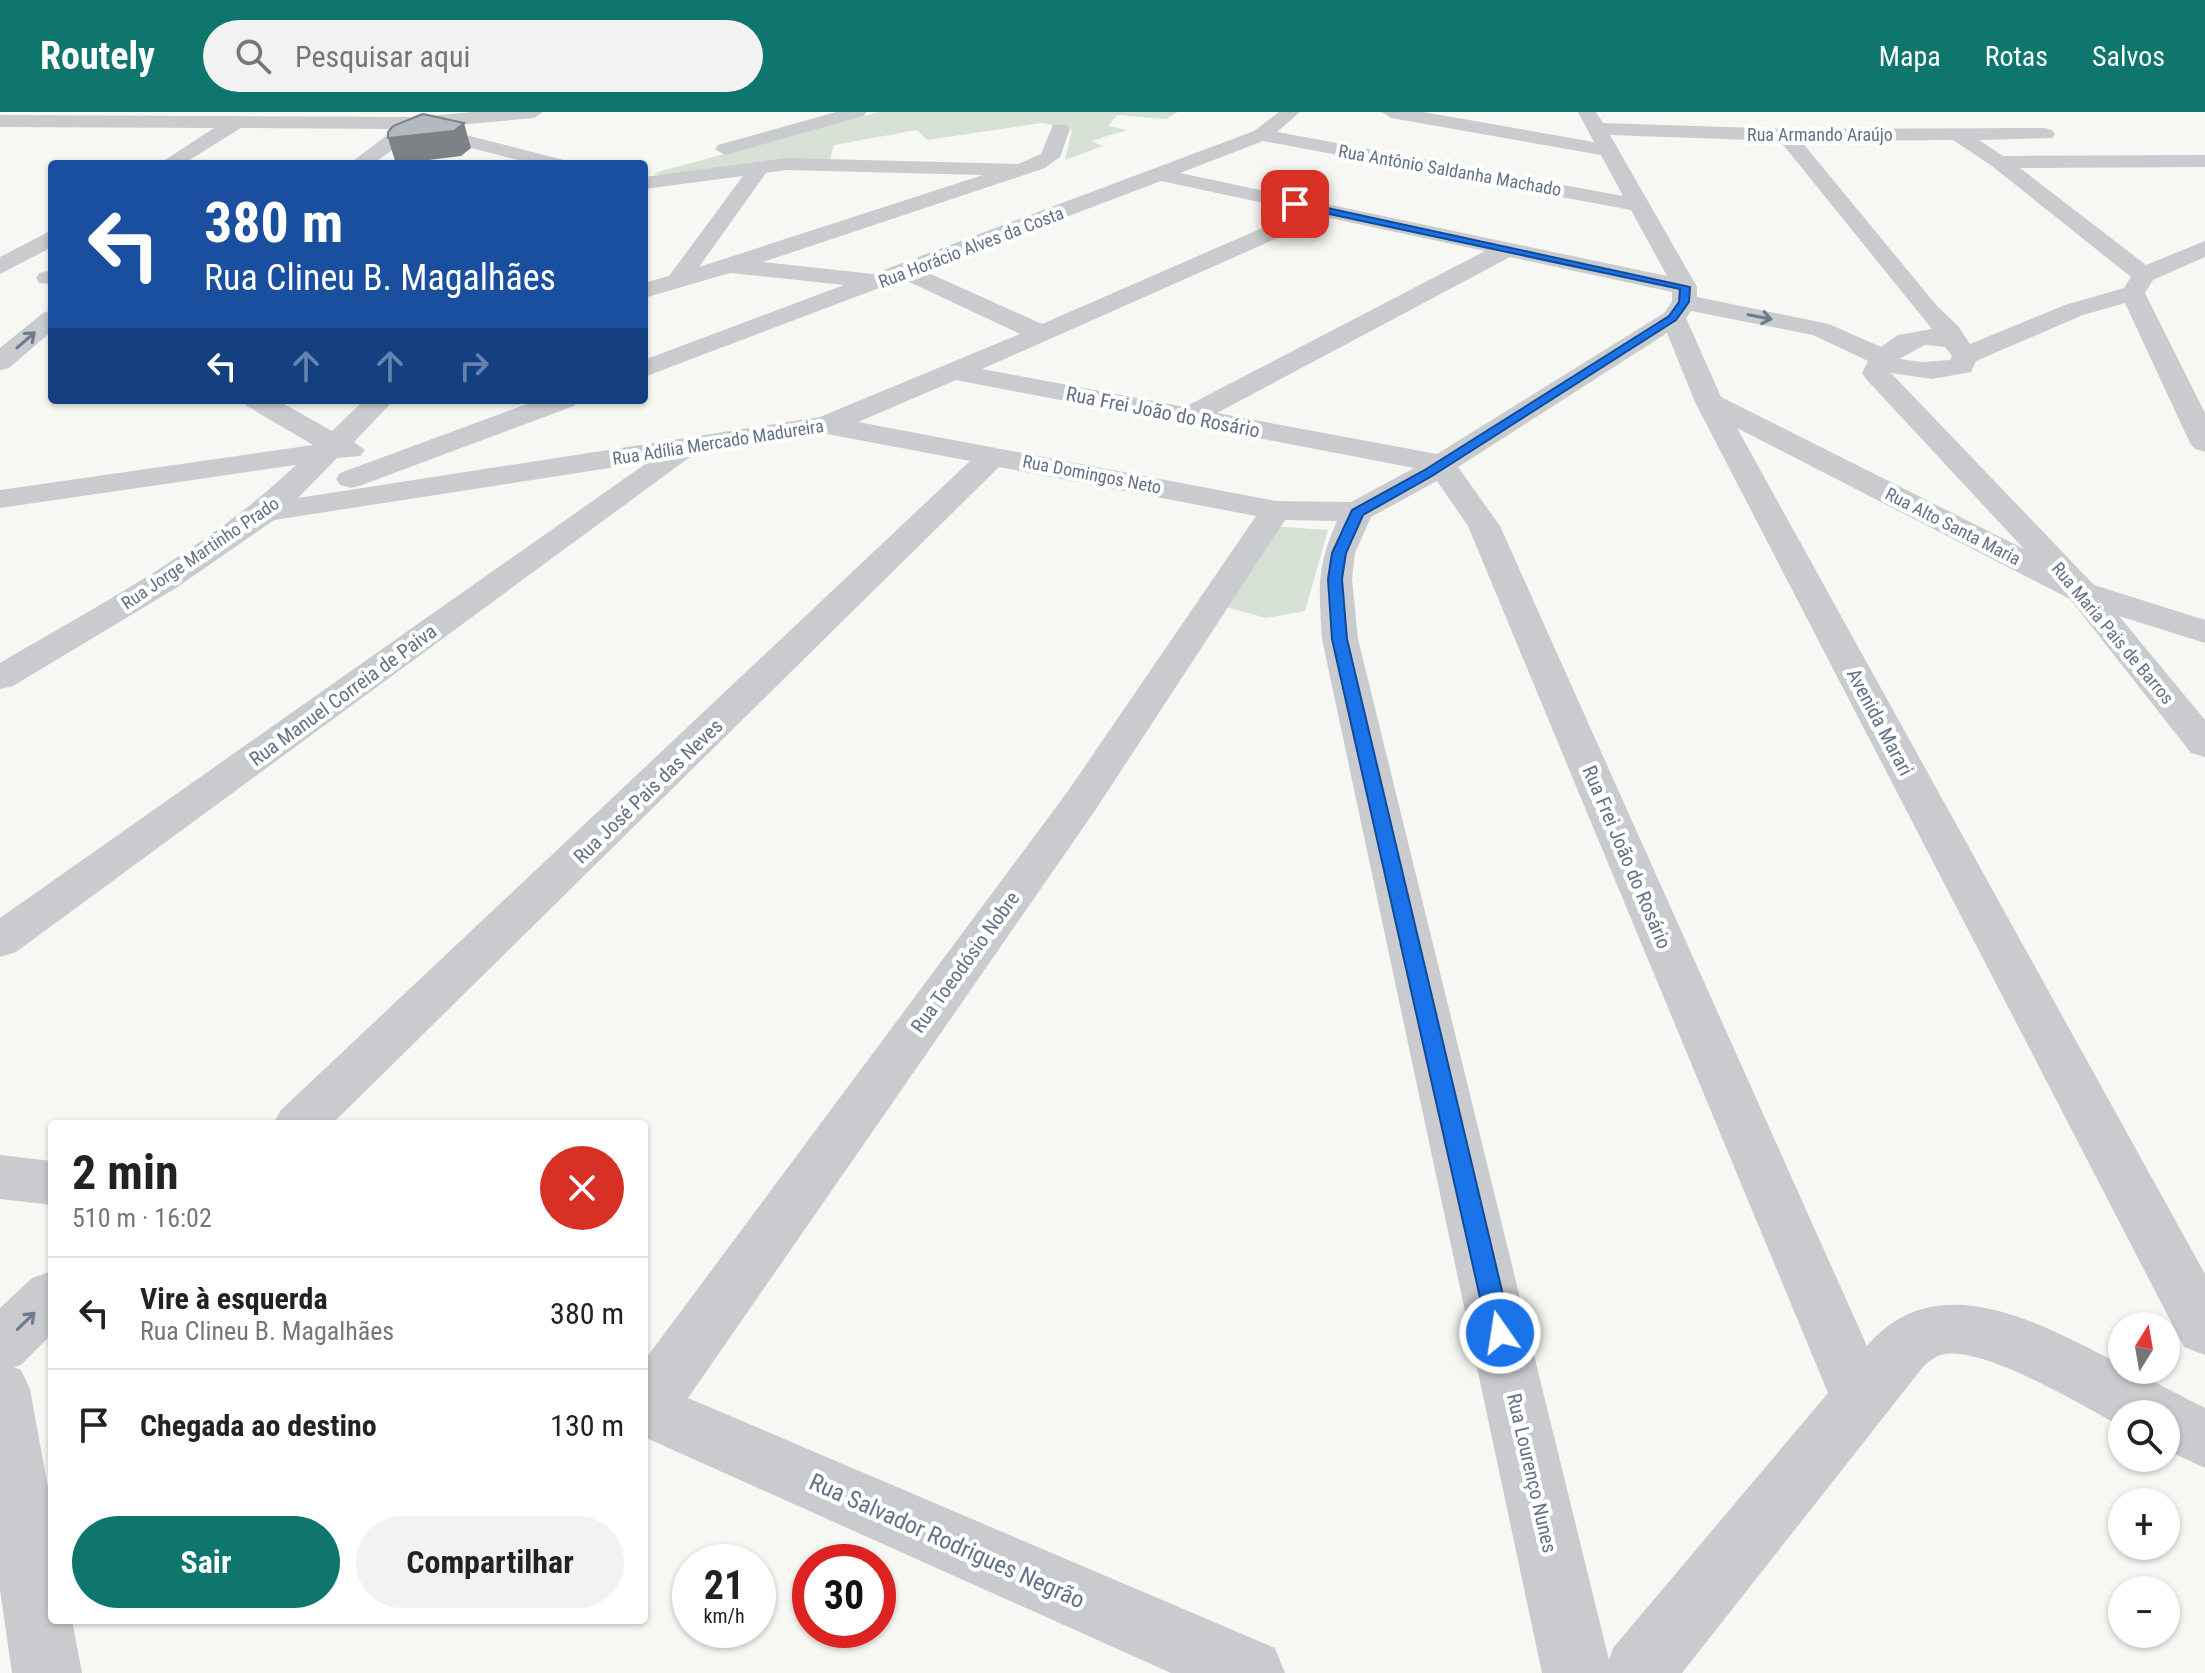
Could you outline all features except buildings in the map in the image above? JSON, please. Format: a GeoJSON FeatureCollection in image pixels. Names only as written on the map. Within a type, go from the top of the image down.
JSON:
{"type":"FeatureCollection","features":[{"type":"Feature","properties":{"kind":"street"},"geometry":{"type":"LineString","coordinates":[[72,122],[91,112]]}},
{"type":"Feature","properties":{"kind":"street"},"geometry":{"type":"LineString","coordinates":[[0,121],[244,117],[418,121],[534,112]]}},
{"type":"Feature","properties":{"kind":"street"},"geometry":{"type":"LineString","coordinates":[[648,170],[857,112]]}},
{"type":"Feature","properties":{"kind":"street","name":"Rua Horácio Alves da Costa"},"geometry":{"type":"LineString","coordinates":[[648,368],[1161,175],[1261,135],[1291,112]]}},
{"type":"Feature","properties":{"kind":"street","name":"Rua Armando Araújo"},"geometry":{"type":"LineString","coordinates":[[1391,112],[1597,130],[1792,127],[1820,135],[2045,134]]}},
{"type":"Feature","properties":{"kind":"street"},"geometry":{"type":"LineString","coordinates":[[2009,112],[2089,161]]}},
{"type":"Feature","properties":{"kind":"street"},"geometry":{"type":"LineString","coordinates":[[175,160],[244,117]]}},
{"type":"Feature","properties":{"kind":"street"},"geometry":{"type":"LineString","coordinates":[[364,160],[418,121]]}},
{"type":"Feature","properties":{"kind":"street"},"geometry":{"type":"LineString","coordinates":[[418,121],[544,160]]}},
{"type":"Feature","properties":{"kind":"street"},"geometry":{"type":"LineString","coordinates":[[1161,175],[1505,250],[1680,302],[1820,329],[1885,360],[1938,372],[1961,366],[1792,127]]}},
{"type":"Feature","properties":{"kind":"street"},"geometry":{"type":"LineString","coordinates":[[648,290],[1021,170],[1050,157],[1060,129]]}},
{"type":"Feature","properties":{"kind":"street","name":"Avenida Marari"},"geometry":{"type":"LineString","coordinates":[[1597,130],[1639,205],[1680,302],[1709,402],[2205,1329]]}},
{"type":"Feature","properties":{"kind":"street"},"geometry":{"type":"LineString","coordinates":[[1957,134],[1999,162],[2138,284],[2201,428]]}},
{"type":"Feature","properties":{"kind":"street","name":"Rua Antônio Saldanha Machado"},"geometry":{"type":"LineString","coordinates":[[1261,135],[1639,205]]}},
{"type":"Feature","properties":{"kind":"street"},"geometry":{"type":"LineString","coordinates":[[1999,162],[2205,161]]}},
{"type":"Feature","properties":{"kind":"street"},"geometry":{"type":"LineString","coordinates":[[648,182],[761,165],[801,163],[1021,170]]}},
{"type":"Feature","properties":{"kind":"street"},"geometry":{"type":"LineString","coordinates":[[679,279],[761,165]]}},
{"type":"Feature","properties":{"kind":"street","name":"Rua Adília Mercado Madureira"},"geometry":{"type":"LineString","coordinates":[[271,508],[827,425],[1322,210]]}},
{"type":"Feature","properties":{"kind":"street"},"geometry":{"type":"LineString","coordinates":[[1,266],[48,239]]}},
{"type":"Feature","properties":{"kind":"street"},"geometry":{"type":"LineString","coordinates":[[1885,360],[1902,340],[2023,331],[2138,284],[2205,248]]}},
{"type":"Feature","properties":{"kind":"street"},"geometry":{"type":"LineString","coordinates":[[1188,417],[1505,250]]}},
{"type":"Feature","properties":{"kind":"street"},"geometry":{"type":"LineString","coordinates":[[1,266],[48,278]]}},
{"type":"Feature","properties":{"kind":"street"},"geometry":{"type":"LineString","coordinates":[[729,266],[880,281]]}},
{"type":"Feature","properties":{"kind":"street"},"geometry":{"type":"LineString","coordinates":[[905,271],[1042,334]]}},
{"type":"Feature","properties":{"kind":"street"},"geometry":{"type":"LineString","coordinates":[[1357,512],[1440,464],[1680,302]]}},
{"type":"Feature","properties":{"kind":"street"},"geometry":{"type":"LineString","coordinates":[[0,362],[48,321]]}},
{"type":"Feature","properties":{"kind":"street","name":"Rua Maria Pais de Barros"},"geometry":{"type":"LineString","coordinates":[[1885,360],[1877,367],[1876,373],[2082,592],[2205,745]]}},
{"type":"Feature","properties":{"kind":"street","name":"Rua Frei João do Rosário"},"geometry":{"type":"LineString","coordinates":[[954,372],[1440,464],[1484,526],[1861,1399]]}},
{"type":"Feature","properties":{"kind":"street"},"geometry":{"type":"LineString","coordinates":[[1920,419],[1919,390],[1938,372]]}},
{"type":"Feature","properties":{"kind":"street","name":"Rua Alto Santa Maria"},"geometry":{"type":"LineString","coordinates":[[1709,402],[2082,592],[2205,632]]}},
{"type":"Feature","properties":{"kind":"street"},"geometry":{"type":"LineString","coordinates":[[263,404],[332,448],[395,464],[448,484]]}},
{"type":"Feature","properties":{"kind":"street","name":"Rua Jorge Martinho Prado"},"geometry":{"type":"LineString","coordinates":[[0,678],[164,581],[271,508],[376,404]]}},
{"type":"Feature","properties":{"kind":"street"},"geometry":{"type":"LineString","coordinates":[[271,508],[553,404]]}},
{"type":"Feature","properties":{"kind":"street","name":"Rua Domingos Neto"},"geometry":{"type":"LineString","coordinates":[[827,425],[1276,510],[1357,512]]}},
{"type":"Feature","properties":{"kind":"street"},"geometry":{"type":"LineString","coordinates":[[0,499],[332,448]]}},
{"type":"Feature","properties":{"kind":"street","name":"Rua Manuel Correia de Paiva"},"geometry":{"type":"LineString","coordinates":[[0,941],[686,448]]}},
{"type":"Feature","properties":{"kind":"street","name":"Rua José Pais das Neves"},"geometry":{"type":"LineString","coordinates":[[303,1120],[994,455]]}},
{"type":"Feature","properties":{"kind":"street","name":"Rua Toeodósio Nobre"},"geometry":{"type":"LineString","coordinates":[[648,1402],[1082,800],[1276,510]]}},
{"type":"Feature","properties":{"kind":"street","name":"Rua Lourenço Nunes"},"geometry":{"type":"LineString","coordinates":[[1357,512],[1339,553],[1335,579],[1340,639],[1577,1673]]}},
{"type":"Feature","properties":{"kind":"street"},"geometry":{"type":"LineString","coordinates":[[0,1177],[48,1183]]}},
{"type":"Feature","properties":{"kind":"street"},"geometry":{"type":"LineString","coordinates":[[0,1346],[48,1300]]}},
{"type":"Feature","properties":{"kind":"street"},"geometry":{"type":"LineString","coordinates":[[1638,1673],[1902,1348],[1929,1331],[1959,1328],[1995,1335],[2127,1400]]}},
{"type":"Feature","properties":{"kind":"street"},"geometry":{"type":"LineString","coordinates":[[0,1389],[47,1673]]}},
{"type":"Feature","properties":{"kind":"street","name":"Rua Salvador Rodrigues Negrão"},"geometry":{"type":"LineString","coordinates":[[648,1410],[1250,1673]]}},
{"type":"Feature","properties":{"kind":"street"},"geometry":{"type":"LineString","coordinates":[[2180,1426],[2205,1439]]}},
{"type":"Feature","properties":{"kind":"shaded area"},"geometry":{"type":"Polygon","coordinates":[[[879,112],[1178,112],[1166,119],[1117,115],[1108,126],[1127,130],[1091,141],[1103,146],[1065,160],[1072,129],[1041,123],[927,140],[917,130],[834,145],[830,159],[781,159],[659,176],[654,173],[879,112]]]}},
{"type":"Feature","properties":{"kind":"shaded area"},"geometry":{"type":"Polygon","coordinates":[[[1256,525],[1328,530],[1305,611],[1266,618],[1205,601],[1256,525]]]}},
{"type":"Feature","properties":{"kind":"route"},"geometry":{"type":"LineString","coordinates":[[1295,204],[1685,287],[1684,302],[1673,318],[1428,473],[1357,512],[1339,553],[1335,579],[1340,639],[1500,1333]]}}]}
